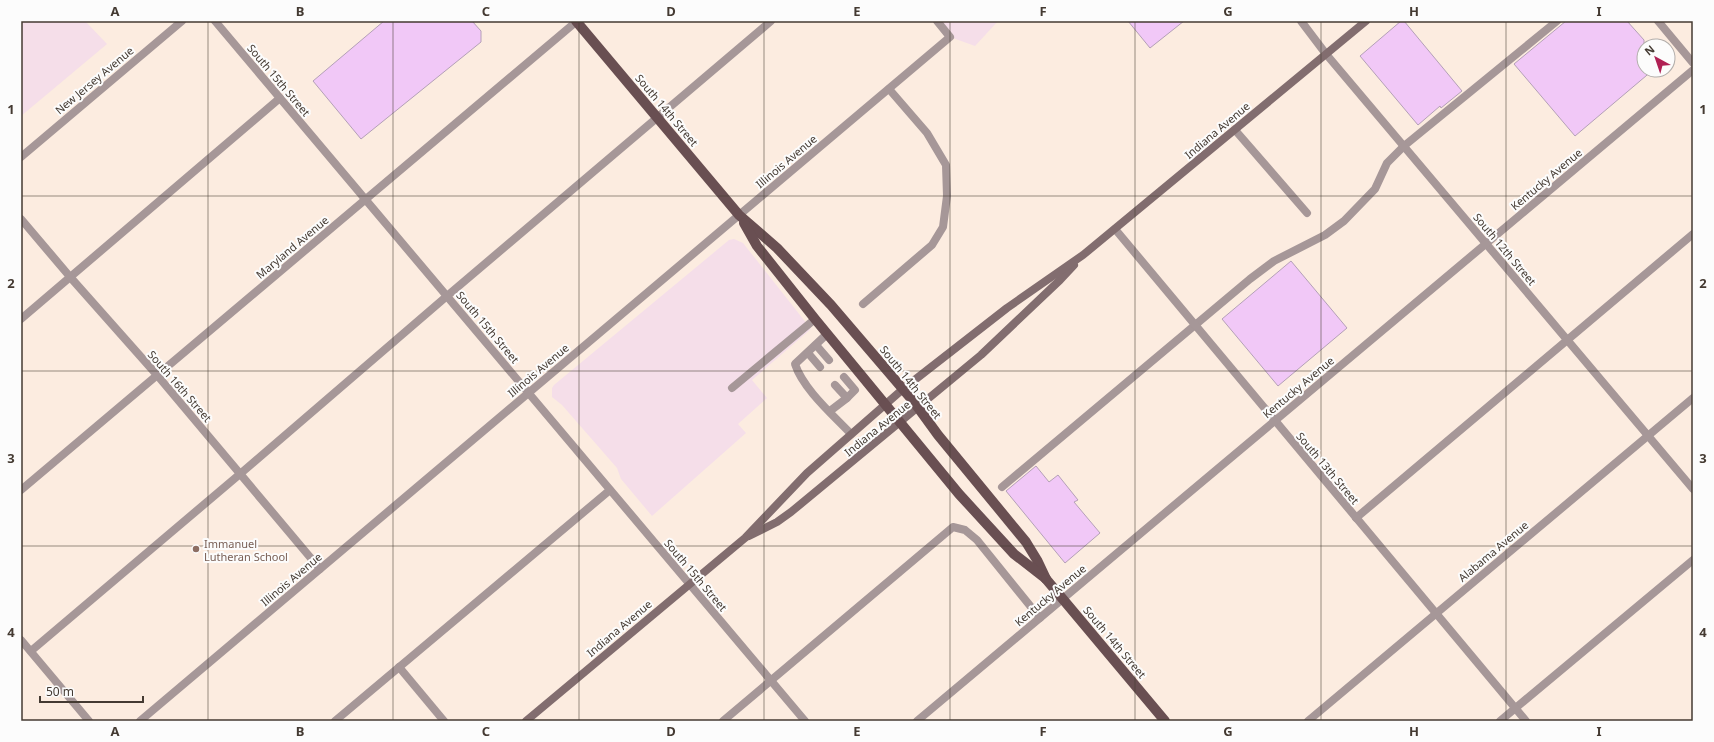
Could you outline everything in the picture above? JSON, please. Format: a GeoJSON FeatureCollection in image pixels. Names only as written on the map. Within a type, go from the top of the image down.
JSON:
{"type":"FeatureCollection","features":[{"type":"Feature","properties":{"kind":"main road","name":"South 14th Street"},"geometry":{"type":"LineString","coordinates":[[577,21],[739,215],[757,246],[827,334],[959,494],[1024,563],[1046,578]]}},
{"type":"Feature","properties":{"kind":"main road","name":"Indiana Avenue"},"geometry":{"type":"LineString","coordinates":[[526,721],[745,538],[791,488],[903,389],[1013,304],[1082,255],[1366,21]]}},
{"type":"Feature","properties":{"kind":"main road","name":"South 14th Street"},"geometry":{"type":"LineString","coordinates":[[739,215],[771,242],[793,265],[903,389],[938,435],[1026,542],[1046,578],[1165,721]]}},
{"type":"Feature","properties":{"kind":"main road","name":"Indiana Avenue"},"geometry":{"type":"LineString","coordinates":[[745,538],[777,522],[791,512],[918,408],[1015,324],[1060,280],[1082,255]]}},
{"type":"Feature","properties":{"kind":"street","name":"New Jersey Avenue"},"geometry":{"type":"LineString","coordinates":[[21,156],[182,21]]}},
{"type":"Feature","properties":{"kind":"street","name":"South 15th Street"},"geometry":{"type":"LineString","coordinates":[[215,21],[805,721]]}},
{"type":"Feature","properties":{"kind":"street","name":"Maryland Avenue"},"geometry":{"type":"LineString","coordinates":[[21,490],[577,21]]}},
{"type":"Feature","properties":{"kind":"street"},"geometry":{"type":"LineString","coordinates":[[31,651],[240,474],[446,296],[771,21]]}},
{"type":"Feature","properties":{"kind":"street","name":"Illinois Avenue"},"geometry":{"type":"LineString","coordinates":[[140,721],[950,37],[937,21]]}},
{"type":"Feature","properties":{"kind":"street","name":"South 12th Street"},"geometry":{"type":"LineString","coordinates":[[1302,21],[1326,54],[1693,489]]}},
{"type":"Feature","properties":{"kind":"street"},"geometry":{"type":"LineString","coordinates":[[1002,487],[1195,325],[1274,262],[1325,235],[1344,221],[1375,189],[1387,163],[1404,146],[1557,21]]}},
{"type":"Feature","properties":{"kind":"street"},"geometry":{"type":"LineString","coordinates":[[1658,21],[1693,63]]}},
{"type":"Feature","properties":{"kind":"street","name":"Kentucky Avenue"},"geometry":{"type":"LineString","coordinates":[[917,721],[1693,70]]}},
{"type":"Feature","properties":{"kind":"street"},"geometry":{"type":"LineString","coordinates":[[863,304],[932,245],[943,227],[947,196],[946,165],[927,133],[889,89]]}},
{"type":"Feature","properties":{"kind":"street"},"geometry":{"type":"LineString","coordinates":[[21,319],[71,278],[280,98]]}},
{"type":"Feature","properties":{"kind":"street"},"geometry":{"type":"LineString","coordinates":[[1235,130],[1307,213]]}},
{"type":"Feature","properties":{"kind":"street","name":"South 16th Street"},"geometry":{"type":"LineString","coordinates":[[21,219],[157,375],[320,569]]}},
{"type":"Feature","properties":{"kind":"street","name":"South 13th Street"},"geometry":{"type":"LineString","coordinates":[[1115,228],[1274,421],[1526,721]]}},
{"type":"Feature","properties":{"kind":"street"},"geometry":{"type":"LineString","coordinates":[[1356,518],[1693,234]]}},
{"type":"Feature","properties":{"kind":"street"},"geometry":{"type":"LineString","coordinates":[[732,388],[815,319]]}},
{"type":"Feature","properties":{"kind":"street"},"geometry":{"type":"LineString","coordinates":[[827,334],[795,364],[798,372],[851,434]]}},
{"type":"Feature","properties":{"kind":"street"},"geometry":{"type":"LineString","coordinates":[[816,345],[829,360]]}},
{"type":"Feature","properties":{"kind":"street"},"geometry":{"type":"LineString","coordinates":[[808,353],[820,367]]}},
{"type":"Feature","properties":{"kind":"street"},"geometry":{"type":"LineString","coordinates":[[830,411],[855,390],[844,378]]}},
{"type":"Feature","properties":{"kind":"street"},"geometry":{"type":"LineString","coordinates":[[835,385],[847,398]]}},
{"type":"Feature","properties":{"kind":"street","name":"Alabama Avenue"},"geometry":{"type":"LineString","coordinates":[[1308,721],[1693,398]]}},
{"type":"Feature","properties":{"kind":"street"},"geometry":{"type":"LineString","coordinates":[[335,721],[610,490]]}},
{"type":"Feature","properties":{"kind":"street"},"geometry":{"type":"LineString","coordinates":[[723,721],[953,527],[965,530],[977,540],[1040,618]]}},
{"type":"Feature","properties":{"kind":"street"},"geometry":{"type":"LineString","coordinates":[[1500,721],[1693,560]]}},
{"type":"Feature","properties":{"kind":"street"},"geometry":{"type":"LineString","coordinates":[[21,640],[89,721]]}},
{"type":"Feature","properties":{"kind":"street"},"geometry":{"type":"LineString","coordinates":[[399,667],[444,721]]}},
{"type":"Feature","properties":{"kind":"shaded area"},"geometry":{"type":"Polygon","coordinates":[[[21,21],[85,21],[107,44],[21,116],[21,21]]]}},
{"type":"Feature","properties":{"kind":"shaded area"},"geometry":{"type":"Polygon","coordinates":[[[937,21],[998,21],[975,46],[950,37],[937,21]]]}},
{"type":"Feature","properties":{"kind":"shaded area"},"geometry":{"type":"Polygon","coordinates":[[[734,239],[743,243],[811,329],[752,380],[767,398],[738,424],[746,433],[652,516],[621,479],[617,468],[562,405],[552,397],[552,388],[729,240],[734,239]]]}},
{"type":"Feature","properties":{"kind":"building"},"geometry":{"type":"Polygon","coordinates":[[[384,21],[472,21],[481,31],[481,42],[361,139],[313,81],[384,21]]]}},
{"type":"Feature","properties":{"kind":"building"},"geometry":{"type":"Polygon","coordinates":[[[1128,21],[1184,21],[1150,48],[1128,21]]]}},
{"type":"Feature","properties":{"kind":"building"},"geometry":{"type":"Polygon","coordinates":[[[1401,21],[1404,21],[1462,91],[1441,108],[1440,106],[1418,125],[1360,56],[1401,21]]]}},
{"type":"Feature","properties":{"kind":"building"},"geometry":{"type":"Polygon","coordinates":[[[1566,21],[1627,21],[1642,38],[1636,38],[1636,78],[1644,78],[1575,136],[1514,64],[1566,21]]]}},
{"type":"Feature","properties":{"kind":"building"},"geometry":{"type":"Polygon","coordinates":[[[1291,261],[1347,328],[1278,386],[1222,319],[1291,261]]]}},
{"type":"Feature","properties":{"kind":"building"},"geometry":{"type":"Polygon","coordinates":[[[1036,466],[1049,482],[1058,475],[1078,500],[1074,502],[1100,533],[1065,563],[1006,491],[1036,466]]]}},
{"type":"Feature","properties":{"kind":"place","name":"Immanuel Lutheran School"},"geometry":{"type":"Point","coordinates":[196,549]}}]}
